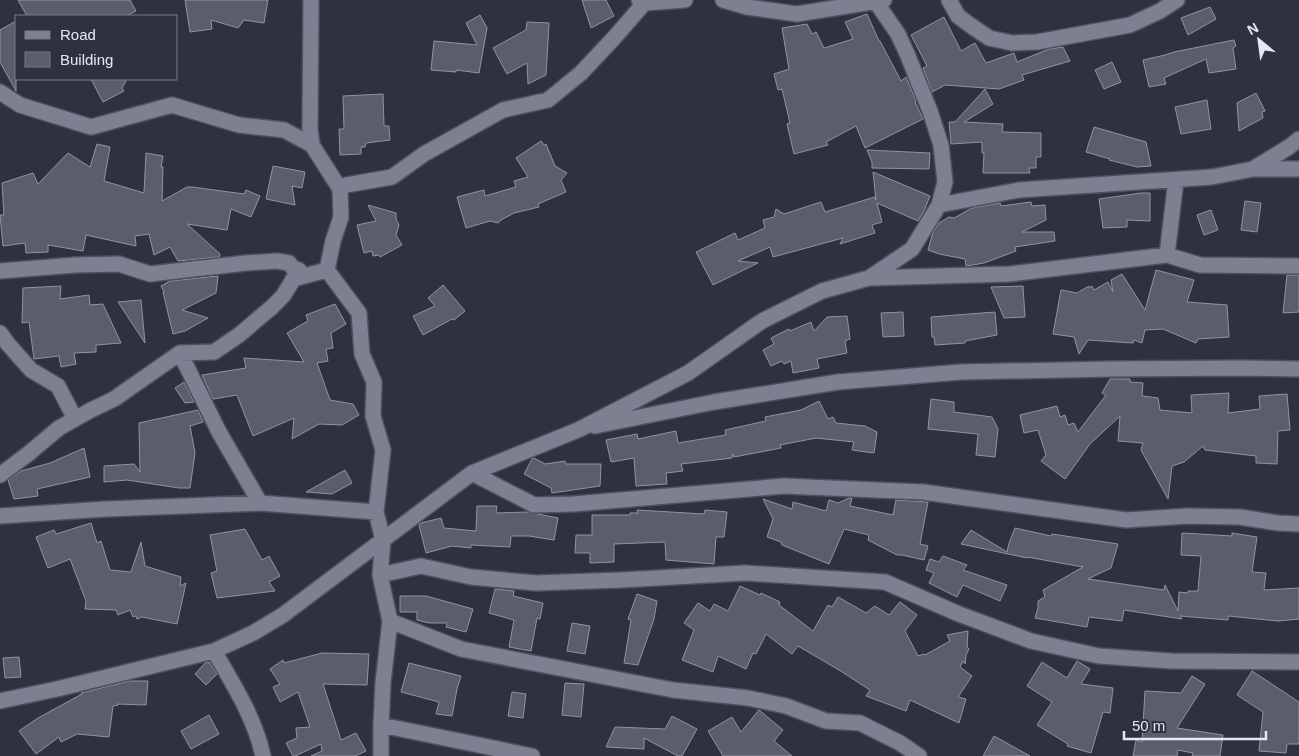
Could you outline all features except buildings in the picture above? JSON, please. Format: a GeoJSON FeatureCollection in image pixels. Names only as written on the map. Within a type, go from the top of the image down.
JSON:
{"type":"FeatureCollection","features":[{"type":"Feature","properties":{"kind":"street"},"geometry":{"type":"LineString","coordinates":[[311,0],[310,129],[312,145],[340,189],[341,217],[333,241],[327,270],[359,313],[362,354],[374,382],[372,416],[383,450],[376,512],[383,540],[380,575],[390,621],[383,683],[381,756]]}},
{"type":"Feature","properties":{"kind":"street"},"geometry":{"type":"LineString","coordinates":[[340,189],[346,185],[392,177],[424,154],[503,110],[548,100],[581,73],[613,39],[644,1],[685,0]]}},
{"type":"Feature","properties":{"kind":"street"},"geometry":{"type":"LineString","coordinates":[[723,0],[747,7],[797,14],[881,1],[908,56],[930,112],[941,145],[945,182],[940,205],[912,249],[870,278]]}},
{"type":"Feature","properties":{"kind":"street"},"geometry":{"type":"LineString","coordinates":[[949,0],[958,16],[970,25],[989,38],[1012,44],[1130,25],[1178,0]]}},
{"type":"Feature","properties":{"kind":"street"},"geometry":{"type":"LineString","coordinates":[[0,92],[20,104],[91,127],[172,105],[239,125],[284,130],[312,145]]}},
{"type":"Feature","properties":{"kind":"street"},"geometry":{"type":"LineString","coordinates":[[1253,170],[1299,139]]}},
{"type":"Feature","properties":{"kind":"street"},"geometry":{"type":"LineString","coordinates":[[940,205],[1019,190],[1212,177],[1253,170],[1299,169]]}},
{"type":"Feature","properties":{"kind":"street"},"geometry":{"type":"LineString","coordinates":[[1167,255],[1176,180]]}},
{"type":"Feature","properties":{"kind":"street"},"geometry":{"type":"LineString","coordinates":[[0,701],[214,651],[253,634],[283,615],[472,473],[578,430],[688,373],[762,321],[822,291],[870,278],[1010,274],[1167,255],[1200,265],[1299,266]]}},
{"type":"Feature","properties":{"kind":"street"},"geometry":{"type":"LineString","coordinates":[[0,271],[75,265],[119,264],[150,274],[277,261],[289,263],[293,268],[299,270],[283,296],[239,335],[214,352],[180,353],[114,399],[59,428],[0,475]]}},
{"type":"Feature","properties":{"kind":"street"},"geometry":{"type":"LineString","coordinates":[[293,279],[327,270]]}},
{"type":"Feature","properties":{"kind":"street"},"geometry":{"type":"LineString","coordinates":[[0,333],[31,370],[58,386],[75,419]]}},
{"type":"Feature","properties":{"kind":"street"},"geometry":{"type":"LineString","coordinates":[[180,353],[219,432],[260,504]]}},
{"type":"Feature","properties":{"kind":"street"},"geometry":{"type":"LineString","coordinates":[[578,430],[714,402],[838,382],[961,372],[1240,368],[1299,370]]}},
{"type":"Feature","properties":{"kind":"street"},"geometry":{"type":"LineString","coordinates":[[472,473],[534,505],[574,504],[784,486],[923,492],[1126,520],[1188,516],[1240,517],[1299,524]]}},
{"type":"Feature","properties":{"kind":"street"},"geometry":{"type":"LineString","coordinates":[[0,516],[106,509],[260,504],[376,512]]}},
{"type":"Feature","properties":{"kind":"street"},"geometry":{"type":"LineString","coordinates":[[380,575],[421,566],[471,577],[536,583],[745,573],[885,582],[959,614],[1031,641],[1099,656],[1171,661],[1299,662]]}},
{"type":"Feature","properties":{"kind":"street"},"geometry":{"type":"LineString","coordinates":[[390,621],[461,649],[674,690],[748,698],[786,706],[826,721],[860,723],[920,756]]}},
{"type":"Feature","properties":{"kind":"street"},"geometry":{"type":"LineString","coordinates":[[214,651],[254,727],[263,756]]}},
{"type":"Feature","properties":{"kind":"street"},"geometry":{"type":"LineString","coordinates":[[381,725],[532,756]]}}]}
